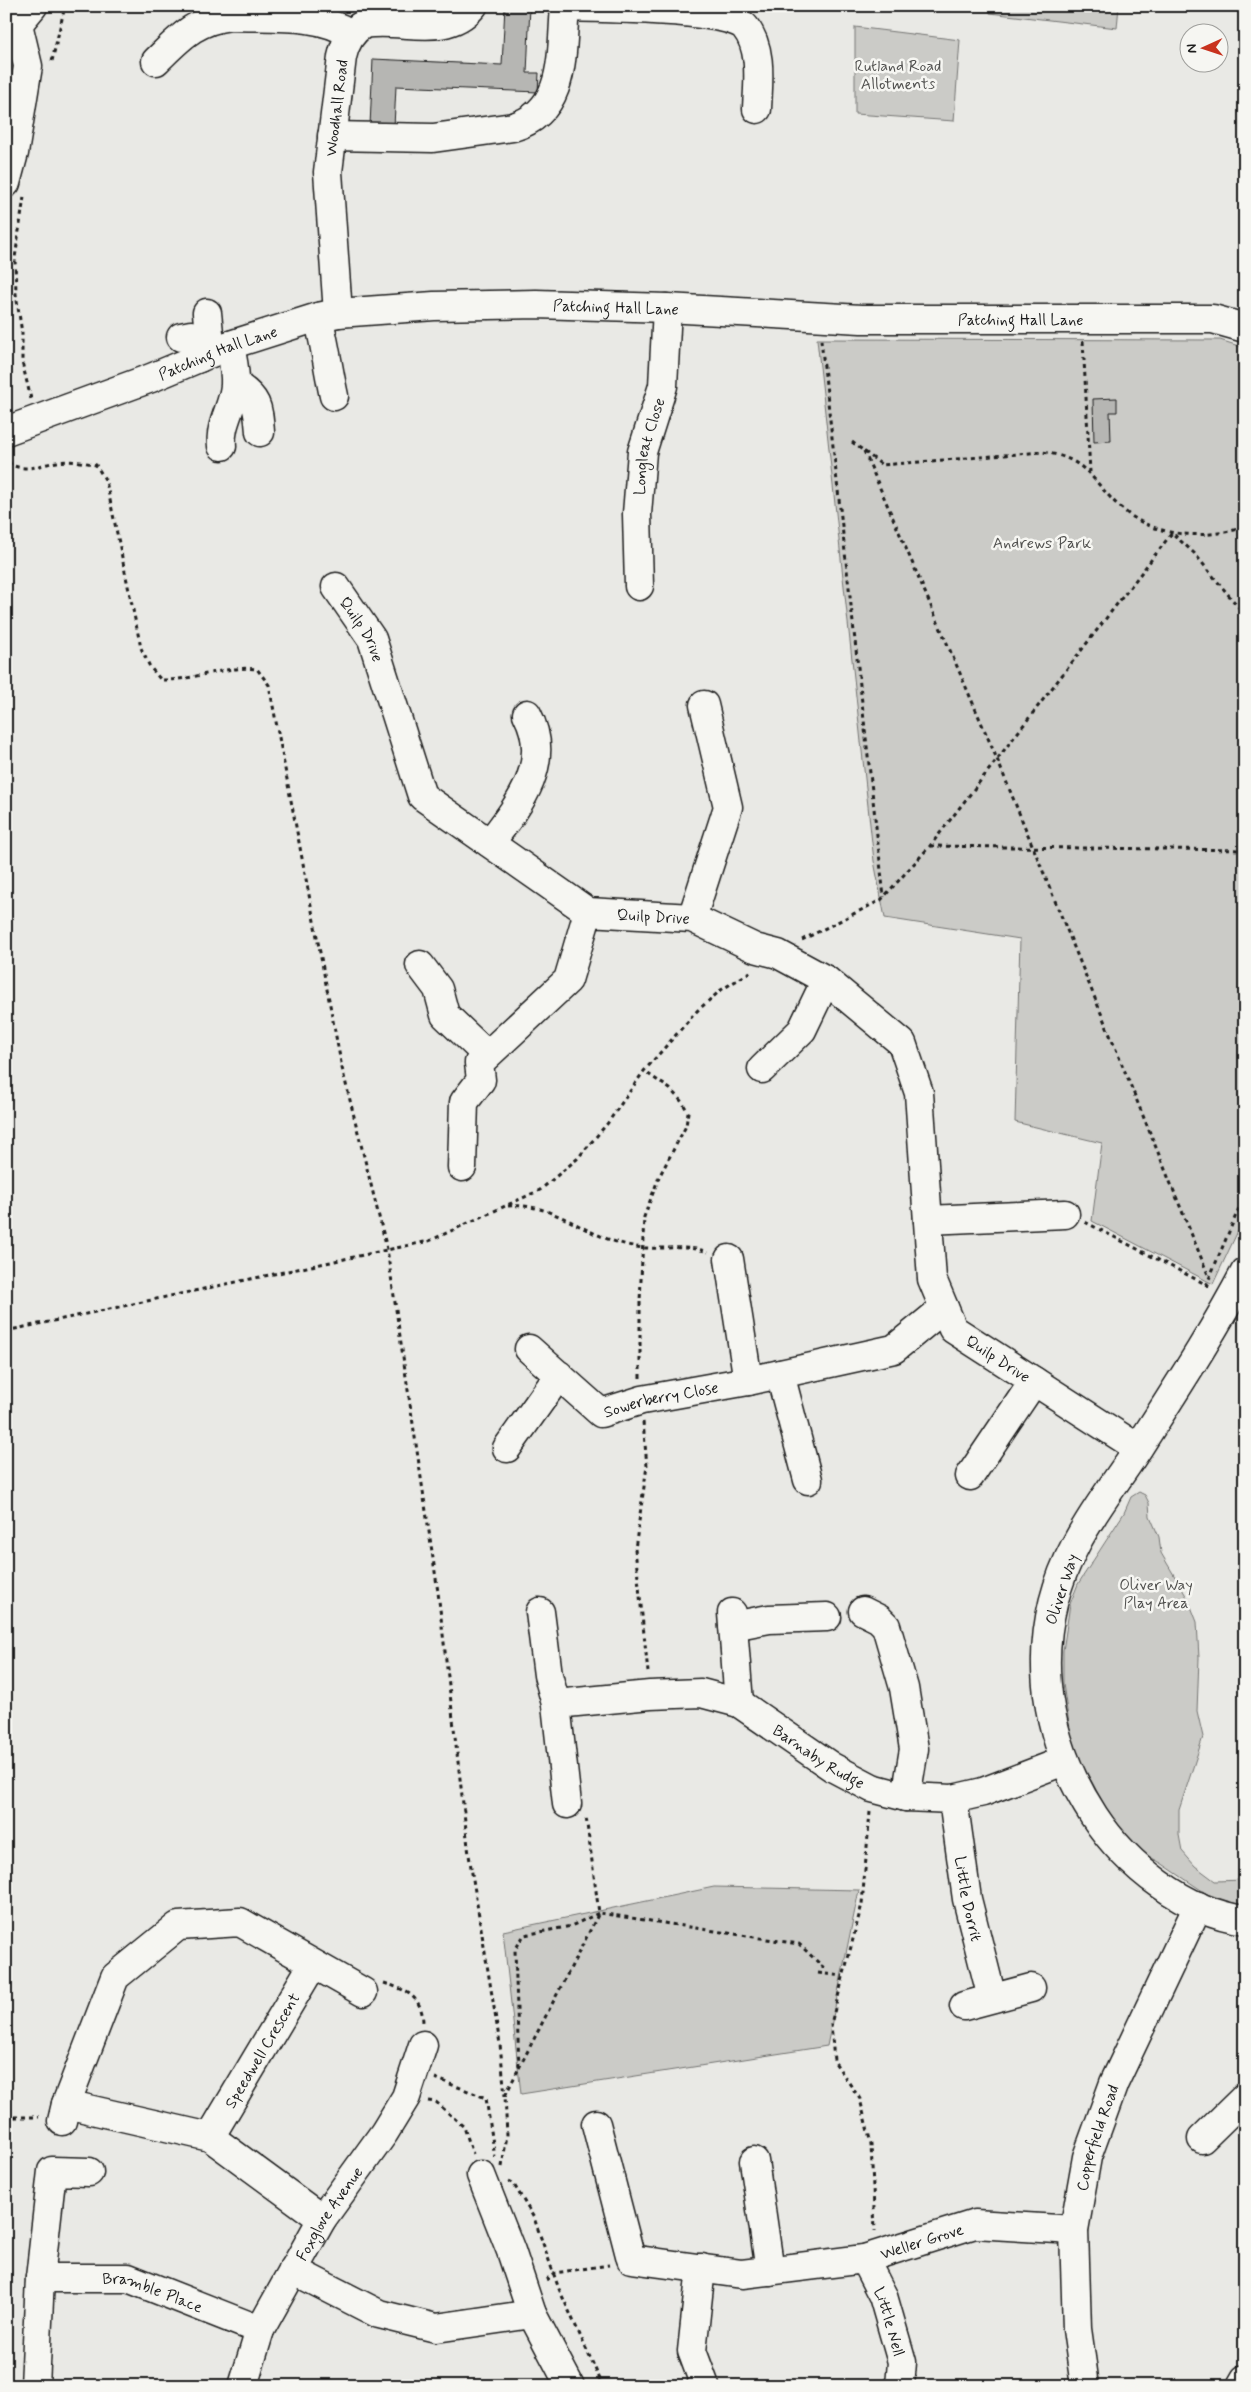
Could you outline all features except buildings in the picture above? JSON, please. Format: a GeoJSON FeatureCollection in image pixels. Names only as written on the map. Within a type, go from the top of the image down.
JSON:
{"type":"FeatureCollection","features":[{"type":"Feature","properties":{"kind":"street"},"geometry":{"type":"LineString","coordinates":[[156,61],[192,28],[217,17],[314,20],[340,27],[351,34],[358,27],[372,23],[447,24],[460,18],[473,6]]}},
{"type":"Feature","properties":{"kind":"street"},"geometry":{"type":"LineString","coordinates":[[332,136],[433,138],[513,128],[526,124],[546,108],[556,86],[565,6],[698,14],[744,25],[751,37],[757,57],[758,108]]}},
{"type":"Feature","properties":{"kind":"street"},"geometry":{"type":"LineString","coordinates":[[15,189],[14,153],[28,66],[19,17]]}},
{"type":"Feature","properties":{"kind":"street","name":"Woodhall Road"},"geometry":{"type":"LineString","coordinates":[[334,396],[328,369],[327,353],[328,172],[342,57],[351,34]]}},
{"type":"Feature","properties":{"kind":"street","name":"Patching Hall Lane"},"geometry":{"type":"LineString","coordinates":[[18,426],[152,378],[213,352],[328,315],[434,306],[536,304],[667,308],[818,317],[1082,320],[1213,319],[1245,328]]}},
{"type":"Feature","properties":{"kind":"street","name":"Longleat Close"},"geometry":{"type":"LineString","coordinates":[[639,586],[637,514],[642,452],[663,386],[667,308]]}},
{"type":"Feature","properties":{"kind":"street"},"geometry":{"type":"LineString","coordinates":[[207,314],[213,352]]}},
{"type":"Feature","properties":{"kind":"street"},"geometry":{"type":"LineString","coordinates":[[181,337],[191,335],[213,352],[236,385],[254,399],[258,408],[260,432]]}},
{"type":"Feature","properties":{"kind":"street"},"geometry":{"type":"LineString","coordinates":[[222,446],[221,437],[224,421],[236,385]]}},
{"type":"Feature","properties":{"kind":"street","name":"Quilp Drive"},"geometry":{"type":"LineString","coordinates":[[336,587],[372,638],[422,796],[588,912],[692,918],[755,948],[778,954],[826,980],[902,1043],[920,1093],[932,1279],[953,1329],[1138,1448]]}},
{"type":"Feature","properties":{"kind":"street"},"geometry":{"type":"LineString","coordinates":[[692,918],[728,807],[704,705]]}},
{"type":"Feature","properties":{"kind":"street"},"geometry":{"type":"LineString","coordinates":[[490,843],[527,790],[535,769],[536,747],[532,724],[527,714]]}},
{"type":"Feature","properties":{"kind":"street"},"geometry":{"type":"LineString","coordinates":[[462,1167],[464,1130],[462,1111],[464,1102],[481,1080],[483,1059],[568,980],[588,912]]}},
{"type":"Feature","properties":{"kind":"street"},"geometry":{"type":"LineString","coordinates":[[420,965],[438,989],[446,1015],[483,1059]]}},
{"type":"Feature","properties":{"kind":"street"},"geometry":{"type":"LineString","coordinates":[[762,1069],[802,1030],[826,980]]}},
{"type":"Feature","properties":{"kind":"street"},"geometry":{"type":"LineString","coordinates":[[928,1220],[1065,1214]]}},
{"type":"Feature","properties":{"kind":"street"},"geometry":{"type":"LineString","coordinates":[[729,1259],[748,1381]]}},
{"type":"Feature","properties":{"kind":"street","name":"Oliver Way"},"geometry":{"type":"LineString","coordinates":[[1245,1272],[1238,1299],[1076,1544],[1057,1591],[1047,1633],[1045,1676],[1052,1721],[1064,1761],[1079,1793],[1106,1833],[1131,1861],[1167,1887],[1198,1906],[1233,1919],[1245,1920]]}},
{"type":"Feature","properties":{"kind":"street","name":"Sowerberry Close"},"geometry":{"type":"LineString","coordinates":[[528,1349],[602,1413],[642,1400],[748,1381],[894,1348],[944,1308]]}},
{"type":"Feature","properties":{"kind":"street"},"geometry":{"type":"LineString","coordinates":[[780,1374],[808,1480]]}},
{"type":"Feature","properties":{"kind":"street"},"geometry":{"type":"LineString","coordinates":[[507,1448],[559,1375]]}},
{"type":"Feature","properties":{"kind":"street"},"geometry":{"type":"LineString","coordinates":[[970,1476],[1034,1381]]}},
{"type":"Feature","properties":{"kind":"street"},"geometry":{"type":"LineString","coordinates":[[540,1612],[548,1675],[556,1704],[567,1804]]}},
{"type":"Feature","properties":{"kind":"street"},"geometry":{"type":"LineString","coordinates":[[863,1612],[879,1619],[886,1626],[904,1688],[914,1749],[906,1797]]}},
{"type":"Feature","properties":{"kind":"street"},"geometry":{"type":"LineString","coordinates":[[739,1704],[733,1620],[827,1617]]}},
{"type":"Feature","properties":{"kind":"street","name":"Barnaby Rudge"},"geometry":{"type":"LineString","coordinates":[[556,1704],[650,1695],[701,1693],[739,1704],[832,1767],[872,1788],[906,1797],[954,1799],[983,1792],[1064,1761]]}},
{"type":"Feature","properties":{"kind":"street","name":"Little Dorrit"},"geometry":{"type":"LineString","coordinates":[[954,1799],[967,1899],[992,1998]]}},
{"type":"Feature","properties":{"kind":"street","name":"Copperfield Road"},"geometry":{"type":"LineString","coordinates":[[1085,2386],[1077,2329],[1074,2230],[1087,2157],[1114,2083],[1198,1906]]}},
{"type":"Feature","properties":{"kind":"street"},"geometry":{"type":"LineString","coordinates":[[322,2219],[210,2137],[56,2114],[115,1977],[178,1926],[240,1922],[363,1992]]}},
{"type":"Feature","properties":{"kind":"street","name":"Speedwell Crescent"},"geometry":{"type":"LineString","coordinates":[[210,2137],[313,1964]]}},
{"type":"Feature","properties":{"kind":"street"},"geometry":{"type":"LineString","coordinates":[[964,2006],[1031,1988]]}},
{"type":"Feature","properties":{"kind":"street","name":"Foxglove Avenue"},"geometry":{"type":"LineString","coordinates":[[243,2386],[260,2330],[322,2219],[384,2133],[406,2097],[423,2045]]}},
{"type":"Feature","properties":{"kind":"street"},"geometry":{"type":"LineString","coordinates":[[1202,2139],[1245,2097]]}},
{"type":"Feature","properties":{"kind":"street"},"geometry":{"type":"LineString","coordinates":[[596,2124],[631,2259]]}},
{"type":"Feature","properties":{"kind":"street"},"geometry":{"type":"LineString","coordinates":[[754,2161],[770,2271]]}},
{"type":"Feature","properties":{"kind":"street"},"geometry":{"type":"LineString","coordinates":[[36,2386],[40,2278],[52,2171],[89,2172]]}},
{"type":"Feature","properties":{"kind":"street"},"geometry":{"type":"LineString","coordinates":[[492,2173],[511,2251],[532,2314],[570,2386]]}},
{"type":"Feature","properties":{"kind":"street","name":"Weller Grove"},"geometry":{"type":"LineString","coordinates":[[631,2259],[742,2274],[872,2256],[975,2224],[1074,2230]]}},
{"type":"Feature","properties":{"kind":"street","name":"Little Nell"},"geometry":{"type":"LineString","coordinates":[[872,2256],[902,2362],[900,2386]]}},
{"type":"Feature","properties":{"kind":"street"},"geometry":{"type":"LineString","coordinates":[[701,2268],[692,2351],[705,2386]]}},
{"type":"Feature","properties":{"kind":"street"},"geometry":{"type":"LineString","coordinates":[[293,2270],[378,2314],[436,2328],[532,2314]]}},
{"type":"Feature","properties":{"kind":"street","name":"Bramble Place"},"geometry":{"type":"LineString","coordinates":[[40,2278],[128,2278],[260,2330]]}},
{"type":"Feature","properties":{"kind":"street"},"geometry":{"type":"LineString","coordinates":[[1241,2386],[1245,2379]]}},
{"type":"Feature","properties":{"kind":"path"},"geometry":{"type":"LineString","coordinates":[[51,63],[65,6]]}},
{"type":"Feature","properties":{"kind":"path"},"geometry":{"type":"LineString","coordinates":[[15,189],[16,285],[22,333],[22,362],[33,405],[18,426]]}},
{"type":"Feature","properties":{"kind":"path"},"geometry":{"type":"LineString","coordinates":[[818,317],[884,897]]}},
{"type":"Feature","properties":{"kind":"path"},"geometry":{"type":"LineString","coordinates":[[1082,320],[1090,473]]}},
{"type":"Feature","properties":{"kind":"path"},"geometry":{"type":"LineString","coordinates":[[852,442],[882,465],[1042,452],[1063,455],[1090,473],[1122,509],[1146,523],[1172,533],[1192,536],[1231,531],[1245,527]]}},
{"type":"Feature","properties":{"kind":"path"},"geometry":{"type":"LineString","coordinates":[[864,451],[997,759],[1209,1277]]}},
{"type":"Feature","properties":{"kind":"path"},"geometry":{"type":"LineString","coordinates":[[6,454],[11,465],[23,470],[58,462],[82,462],[96,465],[106,482],[141,648],[150,667],[161,680],[177,681],[239,667],[257,670],[269,685],[342,1068],[387,1249],[438,1592],[469,1855],[500,2044],[508,2135],[492,2173]]}},
{"type":"Feature","properties":{"kind":"path"},"geometry":{"type":"LineString","coordinates":[[6,1331],[429,1241],[540,1190],[577,1159],[607,1124],[644,1071],[703,1006],[721,990],[778,954],[884,897],[930,846],[1172,533]]}},
{"type":"Feature","properties":{"kind":"path"},"geometry":{"type":"LineString","coordinates":[[1172,533],[1194,553],[1245,615]]}},
{"type":"Feature","properties":{"kind":"path"},"geometry":{"type":"LineString","coordinates":[[930,846],[1245,850]]}},
{"type":"Feature","properties":{"kind":"path"},"geometry":{"type":"LineString","coordinates":[[644,1071],[670,1089],[688,1112],[686,1126],[659,1177],[644,1217],[640,1301],[642,1400],[647,1466],[635,1549],[650,1695]]}},
{"type":"Feature","properties":{"kind":"path"},"geometry":{"type":"LineString","coordinates":[[1206,1286],[1245,1194]]}},
{"type":"Feature","properties":{"kind":"path"},"geometry":{"type":"LineString","coordinates":[[505,1207],[523,1205],[555,1213],[600,1237],[644,1248],[701,1249],[729,1259]]}},
{"type":"Feature","properties":{"kind":"path"},"geometry":{"type":"LineString","coordinates":[[1065,1214],[1206,1286],[1238,1299]]}},
{"type":"Feature","properties":{"kind":"path"},"geometry":{"type":"LineString","coordinates":[[872,1788],[862,1904],[830,2024],[834,2061],[860,2099],[871,2144],[874,2227],[872,2256]]}},
{"type":"Feature","properties":{"kind":"path"},"geometry":{"type":"LineString","coordinates":[[505,2096],[599,1913],[586,1816],[567,1804]]}},
{"type":"Feature","properties":{"kind":"path"},"geometry":{"type":"LineString","coordinates":[[519,2068],[515,1950],[524,1935],[571,1926],[599,1913],[799,1944],[823,1967],[820,1973],[843,1976]]}},
{"type":"Feature","properties":{"kind":"path"},"geometry":{"type":"LineString","coordinates":[[363,1992],[377,1981],[406,1989],[422,2008],[423,2045]]}},
{"type":"Feature","properties":{"kind":"path"},"geometry":{"type":"LineString","coordinates":[[406,2097],[436,2102],[464,2128],[492,2173]]}},
{"type":"Feature","properties":{"kind":"path"},"geometry":{"type":"LineString","coordinates":[[6,2117],[56,2114]]}},
{"type":"Feature","properties":{"kind":"path"},"geometry":{"type":"LineString","coordinates":[[508,2180],[513,2183],[534,2218],[554,2273],[603,2386]]}},
{"type":"Feature","properties":{"kind":"path"},"geometry":{"type":"LineString","coordinates":[[554,2273],[604,2266],[631,2259]]}},
{"type":"Feature","properties":{"kind":"green space"},"geometry":{"type":"Polygon","coordinates":[[[990,6],[1119,6],[1117,28],[990,13],[990,6]]]}},
{"type":"Feature","properties":{"kind":"green space","name":"Rutland Road Allotments"},"geometry":{"type":"Polygon","coordinates":[[[855,27],[960,40],[954,121],[855,114],[855,27]]]}},
{"type":"Feature","properties":{"kind":"green space","name":"Andrews Park"},"geometry":{"type":"Polygon","coordinates":[[[817,339],[1220,340],[1245,348],[1245,1216],[1213,1284],[1092,1221],[1102,1143],[1015,1122],[1020,939],[885,918],[874,861],[817,339]]]}},
{"type":"Feature","properties":{"kind":"green space","name":"Oliver Way Play Area"},"geometry":{"type":"Polygon","coordinates":[[[1139,1492],[1145,1495],[1149,1503],[1150,1516],[1159,1537],[1161,1553],[1188,1599],[1197,1622],[1199,1658],[1197,1711],[1203,1737],[1179,1810],[1179,1835],[1182,1851],[1195,1866],[1215,1881],[1245,1880],[1245,1907],[1207,1894],[1141,1852],[1113,1821],[1080,1760],[1071,1737],[1063,1684],[1063,1651],[1070,1604],[1078,1584],[1124,1513],[1131,1497],[1139,1492]]]}},
{"type":"Feature","properties":{"kind":"green space"},"geometry":{"type":"Polygon","coordinates":[[[714,1887],[859,1890],[827,2046],[521,2094],[503,1931],[714,1887]]]}}]}
